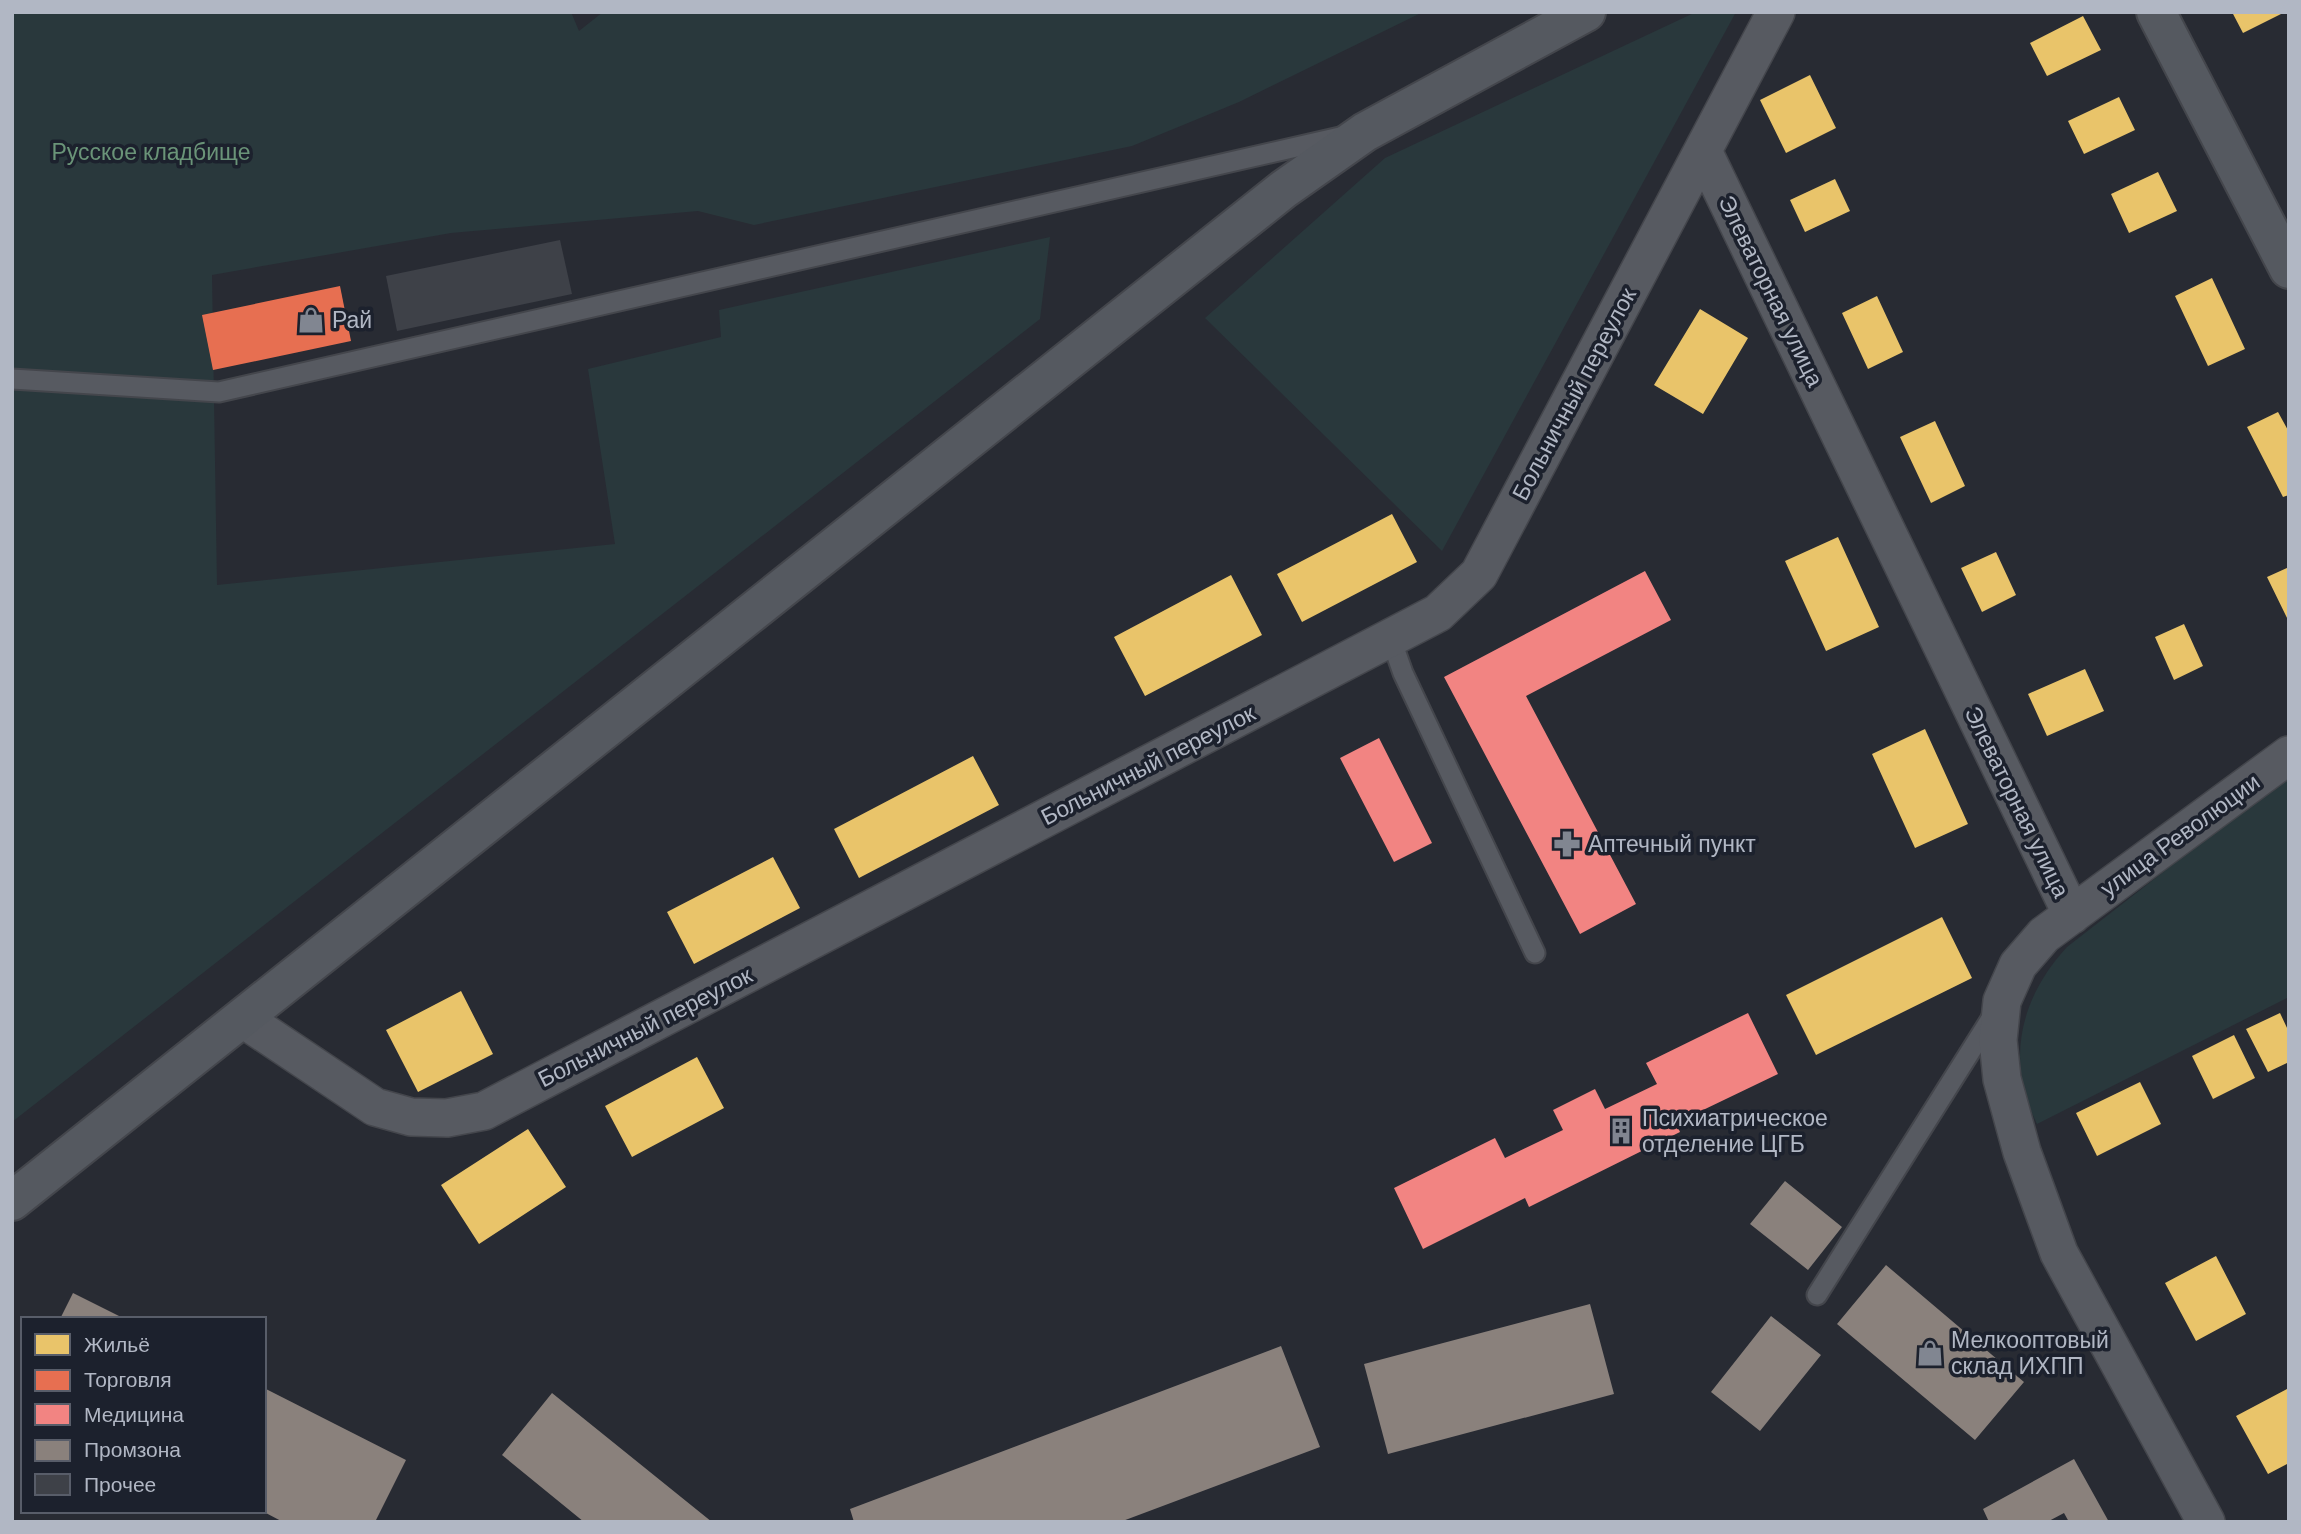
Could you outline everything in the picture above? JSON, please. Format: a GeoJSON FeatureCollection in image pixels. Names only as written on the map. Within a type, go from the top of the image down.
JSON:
{"type":"FeatureCollection","features":[{"type":"Feature","properties":{"kind":"street"},"geometry":{"type":"LineString","coordinates":[[12,1201],[1284,189],[1365,132],[1586,12]]}},
{"type":"Feature","properties":{"kind":"street","name":"Больничный переулок"},"geometry":{"type":"LineString","coordinates":[[242,1018],[375,1107],[411,1116],[447,1118],[484,1111],[1438,613],[1479,574],[1776,12]]}},
{"type":"Feature","properties":{"kind":"street"},"geometry":{"type":"LineString","coordinates":[[2156,12],[2285,251]]}},
{"type":"Feature","properties":{"kind":"street","name":"Элеваторная улица"},"geometry":{"type":"LineString","coordinates":[[1703,151],[2072,915],[2043,935],[2018,965],[2002,1001],[1998,1040],[2002,1079],[2022,1152],[2059,1253],[2206,1522]]}},
{"type":"Feature","properties":{"kind":"street","name":"улица Революции"},"geometry":{"type":"LineString","coordinates":[[2072,915],[2289,755]]}},
{"type":"Feature","properties":{"kind":"lane"},"geometry":{"type":"LineString","coordinates":[[12,379],[219,392],[1365,132]]}},
{"type":"Feature","properties":{"kind":"lane"},"geometry":{"type":"LineString","coordinates":[[1391,639],[1404,673],[1535,953]]}},
{"type":"Feature","properties":{"kind":"lane"},"geometry":{"type":"LineString","coordinates":[[1817,1295],[2002,1001]]}},
{"type":"Feature","properties":{"kind":"green space","name":"Русское кладбище"},"geometry":{"type":"Polygon","coordinates":[[[12,12],[571,12],[579,31],[603,12],[1423,12],[1239,102],[1132,146],[754,225],[698,211],[451,233],[212,275],[217,585],[615,544],[588,369],[721,337],[719,310],[1050,237],[1040,319],[12,1122],[12,12]]]}},
{"type":"Feature","properties":{"kind":"green space"},"geometry":{"type":"Polygon","coordinates":[[[1696,12],[1736,12],[1442,551],[1205,318],[1385,158],[1696,12]]]}},
{"type":"Feature","properties":{"kind":"green space"},"geometry":{"type":"Polygon","coordinates":[[[2289,774],[2289,997],[2037,1124],[2027,1100],[2022,1077],[2022,1031],[2028,1009],[2051,967],[2067,947],[2289,774]]]}},
{"type":"Feature","properties":{"kind":"building: Жильё"},"geometry":{"type":"Polygon","coordinates":[[[2232,12],[2285,12],[2243,33],[2232,12]]]}},
{"type":"Feature","properties":{"kind":"building: Жильё"},"geometry":{"type":"Polygon","coordinates":[[[2083,16],[2101,50],[2047,76],[2030,43],[2083,16]]]}},
{"type":"Feature","properties":{"kind":"building: Жильё"},"geometry":{"type":"Polygon","coordinates":[[[1810,75],[1836,128],[1786,153],[1760,100],[1810,75]]]}},
{"type":"Feature","properties":{"kind":"building: Жильё"},"geometry":{"type":"Polygon","coordinates":[[[2119,97],[2135,130],[2084,154],[2068,121],[2119,97]]]}},
{"type":"Feature","properties":{"kind":"building: Жильё"},"geometry":{"type":"Polygon","coordinates":[[[2158,172],[2177,211],[2129,233],[2111,194],[2158,172]]]}},
{"type":"Feature","properties":{"kind":"building: Жильё"},"geometry":{"type":"Polygon","coordinates":[[[1835,179],[1850,211],[1805,232],[1790,200],[1835,179]]]}},
{"type":"Feature","properties":{"kind":"building: Жильё"},"geometry":{"type":"Polygon","coordinates":[[[2212,278],[2245,349],[2208,366],[2175,296],[2212,278]]]}},
{"type":"Feature","properties":{"kind":"building: Жильё"},"geometry":{"type":"Polygon","coordinates":[[[1877,296],[1903,352],[1868,369],[1842,313],[1877,296]]]}},
{"type":"Feature","properties":{"kind":"building: Жильё"},"geometry":{"type":"Polygon","coordinates":[[[1700,309],[1748,338],[1703,414],[1654,385],[1700,309]]]}},
{"type":"Feature","properties":{"kind":"building: Жильё"},"geometry":{"type":"Polygon","coordinates":[[[2278,412],[2289,432],[2289,495],[2283,497],[2247,427],[2278,412]]]}},
{"type":"Feature","properties":{"kind":"building: Жильё"},"geometry":{"type":"Polygon","coordinates":[[[1935,421],[1965,486],[1931,503],[1900,437],[1935,421]]]}},
{"type":"Feature","properties":{"kind":"building: Жильё"},"geometry":{"type":"Polygon","coordinates":[[[1392,514],[1417,562],[1302,622],[1277,574],[1392,514]]]}},
{"type":"Feature","properties":{"kind":"building: Жильё"},"geometry":{"type":"Polygon","coordinates":[[[1838,537],[1879,627],[1826,651],[1785,561],[1838,537]]]}},
{"type":"Feature","properties":{"kind":"building: Жильё"},"geometry":{"type":"Polygon","coordinates":[[[1996,552],[2016,595],[1982,612],[1961,568],[1996,552]]]}},
{"type":"Feature","properties":{"kind":"building: Жильё"},"geometry":{"type":"Polygon","coordinates":[[[2289,567],[2289,622],[2267,577],[2289,567]]]}},
{"type":"Feature","properties":{"kind":"building: Жильё"},"geometry":{"type":"Polygon","coordinates":[[[1231,575],[1262,635],[1145,696],[1114,637],[1231,575]]]}},
{"type":"Feature","properties":{"kind":"building: Жильё"},"geometry":{"type":"Polygon","coordinates":[[[2184,624],[2203,666],[2174,680],[2155,637],[2184,624]]]}},
{"type":"Feature","properties":{"kind":"building: Жильё"},"geometry":{"type":"Polygon","coordinates":[[[2085,669],[2104,711],[2047,736],[2028,694],[2085,669]]]}},
{"type":"Feature","properties":{"kind":"building: Жильё"},"geometry":{"type":"Polygon","coordinates":[[[1925,729],[1968,824],[1915,848],[1872,754],[1925,729]]]}},
{"type":"Feature","properties":{"kind":"building: Жильё"},"geometry":{"type":"Polygon","coordinates":[[[973,756],[999,805],[859,878],[834,829],[973,756]]]}},
{"type":"Feature","properties":{"kind":"building: Жильё"},"geometry":{"type":"Polygon","coordinates":[[[773,857],[800,908],[694,964],[667,912],[773,857]]]}},
{"type":"Feature","properties":{"kind":"building: Жильё"},"geometry":{"type":"Polygon","coordinates":[[[1942,917],[1972,978],[1816,1055],[1786,995],[1942,917]]]}},
{"type":"Feature","properties":{"kind":"building: Жильё"},"geometry":{"type":"Polygon","coordinates":[[[461,991],[493,1054],[418,1092],[386,1030],[461,991]]]}},
{"type":"Feature","properties":{"kind":"building: Жильё"},"geometry":{"type":"Polygon","coordinates":[[[2280,1013],[2289,1032],[2289,1062],[2268,1072],[2246,1029],[2280,1013]]]}},
{"type":"Feature","properties":{"kind":"building: Жильё"},"geometry":{"type":"Polygon","coordinates":[[[2234,1035],[2255,1078],[2213,1099],[2192,1056],[2234,1035]]]}},
{"type":"Feature","properties":{"kind":"building: Жильё"},"geometry":{"type":"Polygon","coordinates":[[[697,1057],[724,1108],[632,1157],[605,1106],[697,1057]]]}},
{"type":"Feature","properties":{"kind":"building: Жильё"},"geometry":{"type":"Polygon","coordinates":[[[2140,1082],[2161,1124],[2097,1156],[2076,1113],[2140,1082]]]}},
{"type":"Feature","properties":{"kind":"building: Жильё"},"geometry":{"type":"Polygon","coordinates":[[[528,1129],[566,1187],[479,1244],[441,1185],[528,1129]]]}},
{"type":"Feature","properties":{"kind":"building: Жильё"},"geometry":{"type":"Polygon","coordinates":[[[2216,1256],[2246,1314],[2196,1341],[2165,1283],[2216,1256]]]}},
{"type":"Feature","properties":{"kind":"building: Жильё"},"geometry":{"type":"Polygon","coordinates":[[[2287,1389],[2289,1463],[2268,1474],[2236,1416],[2287,1389]]]}},
{"type":"Feature","properties":{"kind":"building: Торговля"},"geometry":{"type":"Polygon","coordinates":[[[340,286],[351,341],[213,370],[202,315],[340,286]]]}},
{"type":"Feature","properties":{"kind":"building: Медицина"},"geometry":{"type":"Polygon","coordinates":[[[1645,571],[1671,620],[1526,696],[1636,904],[1580,934],[1444,677],[1645,571]]]}},
{"type":"Feature","properties":{"kind":"building: Медицина"},"geometry":{"type":"Polygon","coordinates":[[[1379,738],[1432,843],[1394,862],[1340,758],[1379,738]]]}},
{"type":"Feature","properties":{"kind":"building: Медицина","name":"Психиатрическое отделение ЦГБ"},"geometry":{"type":"Polygon","coordinates":[[[1748,1013],[1778,1074],[1676,1123],[1680,1132],[1529,1207],[1525,1198],[1423,1249],[1394,1188],[1495,1138],[1505,1158],[1563,1130],[1553,1110],[1595,1089],[1605,1109],[1657,1084],[1646,1063],[1748,1013]]]}},
{"type":"Feature","properties":{"kind":"building: Промзона"},"geometry":{"type":"Polygon","coordinates":[[[1785,1181],[1842,1227],[1808,1270],[1750,1224],[1785,1181]]]}},
{"type":"Feature","properties":{"kind":"building: Промзона"},"geometry":{"type":"Polygon","coordinates":[[[1886,1265],[2024,1382],[1975,1440],[1837,1324],[1886,1265]]]}},
{"type":"Feature","properties":{"kind":"building: Промзона"},"geometry":{"type":"Polygon","coordinates":[[[73,1293],[121,1317],[61,1317],[73,1293]]]}},
{"type":"Feature","properties":{"kind":"building: Промзона"},"geometry":{"type":"Polygon","coordinates":[[[1590,1304],[1614,1394],[1388,1454],[1364,1364],[1590,1304]]]}},
{"type":"Feature","properties":{"kind":"building: Промзона"},"geometry":{"type":"Polygon","coordinates":[[[1771,1316],[1821,1355],[1760,1431],[1711,1392],[1771,1316]]]}},
{"type":"Feature","properties":{"kind":"building: Промзона"},"geometry":{"type":"Polygon","coordinates":[[[1281,1346],[1320,1447],[1120,1522],[854,1522],[850,1509],[1281,1346]]]}},
{"type":"Feature","properties":{"kind":"building: Промзона"},"geometry":{"type":"Polygon","coordinates":[[[266,1389],[406,1460],[375,1522],[283,1522],[266,1513],[266,1389]]]}},
{"type":"Feature","properties":{"kind":"building: Промзона"},"geometry":{"type":"Polygon","coordinates":[[[552,1393],[712,1522],[584,1522],[502,1455],[552,1393]]]}},
{"type":"Feature","properties":{"kind":"building: Промзона"},"geometry":{"type":"Polygon","coordinates":[[[2074,1459],[2109,1522],[2069,1522],[2064,1513],[2047,1522],[1989,1522],[1983,1509],[2074,1459]]]}},
{"type":"Feature","properties":{"kind":"building: Прочее"},"geometry":{"type":"Polygon","coordinates":[[[560,240],[572,294],[397,331],[386,276],[560,240]]]}},
{"type":"Feature","properties":{"kind":"place","name":"Рай"},"geometry":{"type":"Point","coordinates":[311,320]}},
{"type":"Feature","properties":{"kind":"place","name":"Аптечный пункт"},"geometry":{"type":"Point","coordinates":[1567,844]}},
{"type":"Feature","properties":{"kind":"place","name":"Психиатрическое отделение ЦГБ"},"geometry":{"type":"Point","coordinates":[1621,1131]}},
{"type":"Feature","properties":{"kind":"place","name":"Мелкооптовый склад ИХПП"},"geometry":{"type":"Point","coordinates":[1930,1353]}}]}
